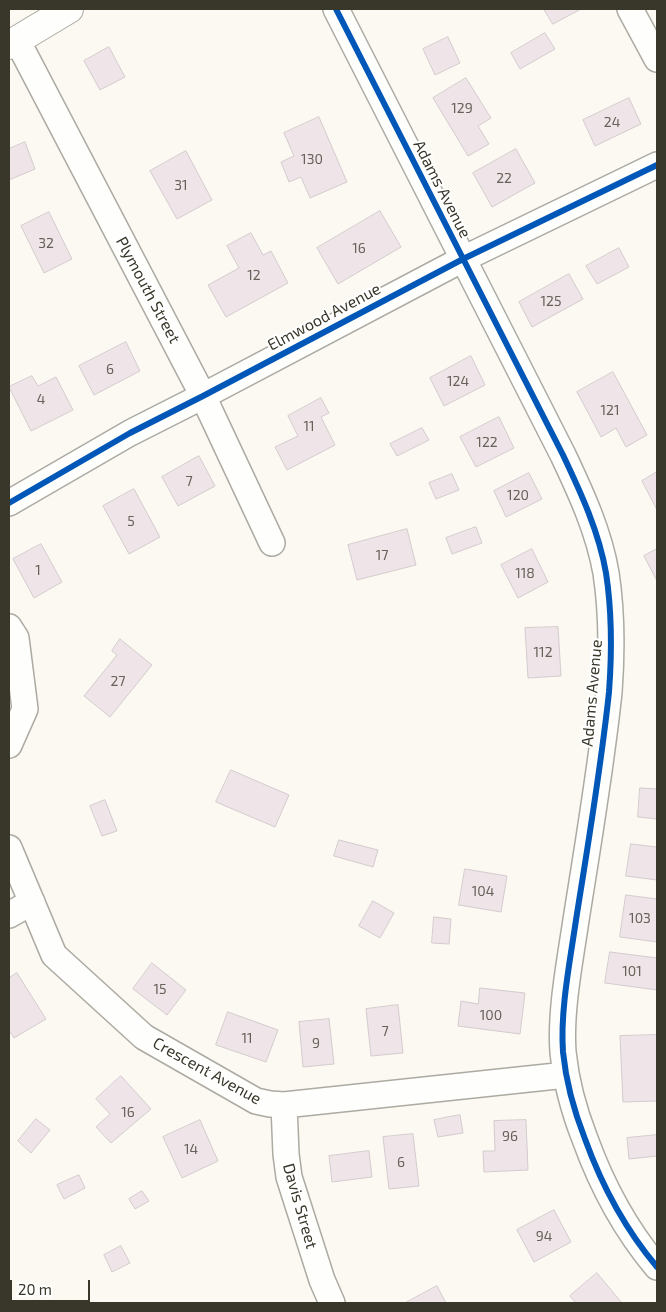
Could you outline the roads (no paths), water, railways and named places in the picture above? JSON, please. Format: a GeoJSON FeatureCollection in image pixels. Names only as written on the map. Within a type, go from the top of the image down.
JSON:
{"type":"FeatureCollection","features":[{"type":"Feature","properties":{"kind":"street"},"geometry":{"type":"LineString","coordinates":[[13,42],[69,9]]}},
{"type":"Feature","properties":{"kind":"street","name":"Adams Avenue"},"geometry":{"type":"LineString","coordinates":[[336,9],[573,475],[594,528],[606,573],[611,628],[609,692],[568,975],[563,1050],[566,1075],[574,1107],[595,1166],[625,1223],[657,1267]]}},
{"type":"Feature","properties":{"kind":"street"},"geometry":{"type":"LineString","coordinates":[[630,9],[657,59]]}},
{"type":"Feature","properties":{"kind":"street","name":"Plymouth Street"},"geometry":{"type":"LineString","coordinates":[[13,42],[203,396],[272,544]]}},
{"type":"Feature","properties":{"kind":"street","name":"Elmwood Avenue"},"geometry":{"type":"LineString","coordinates":[[9,503],[130,433],[463,259],[657,165]]}},
{"type":"Feature","properties":{"kind":"street"},"geometry":{"type":"LineString","coordinates":[[9,627],[16,638],[25,709],[9,745]]}},
{"type":"Feature","properties":{"kind":"street","name":"Crescent Avenue"},"geometry":{"type":"LineString","coordinates":[[9,848],[54,955],[144,1036],[256,1101],[284,1105],[566,1075]]}},
{"type":"Feature","properties":{"kind":"street"},"geometry":{"type":"LineString","coordinates":[[9,915],[32,902]]}},
{"type":"Feature","properties":{"kind":"street","name":"Davis Street"},"geometry":{"type":"LineString","coordinates":[[284,1105],[289,1177],[322,1280],[332,1303]]}}]}
